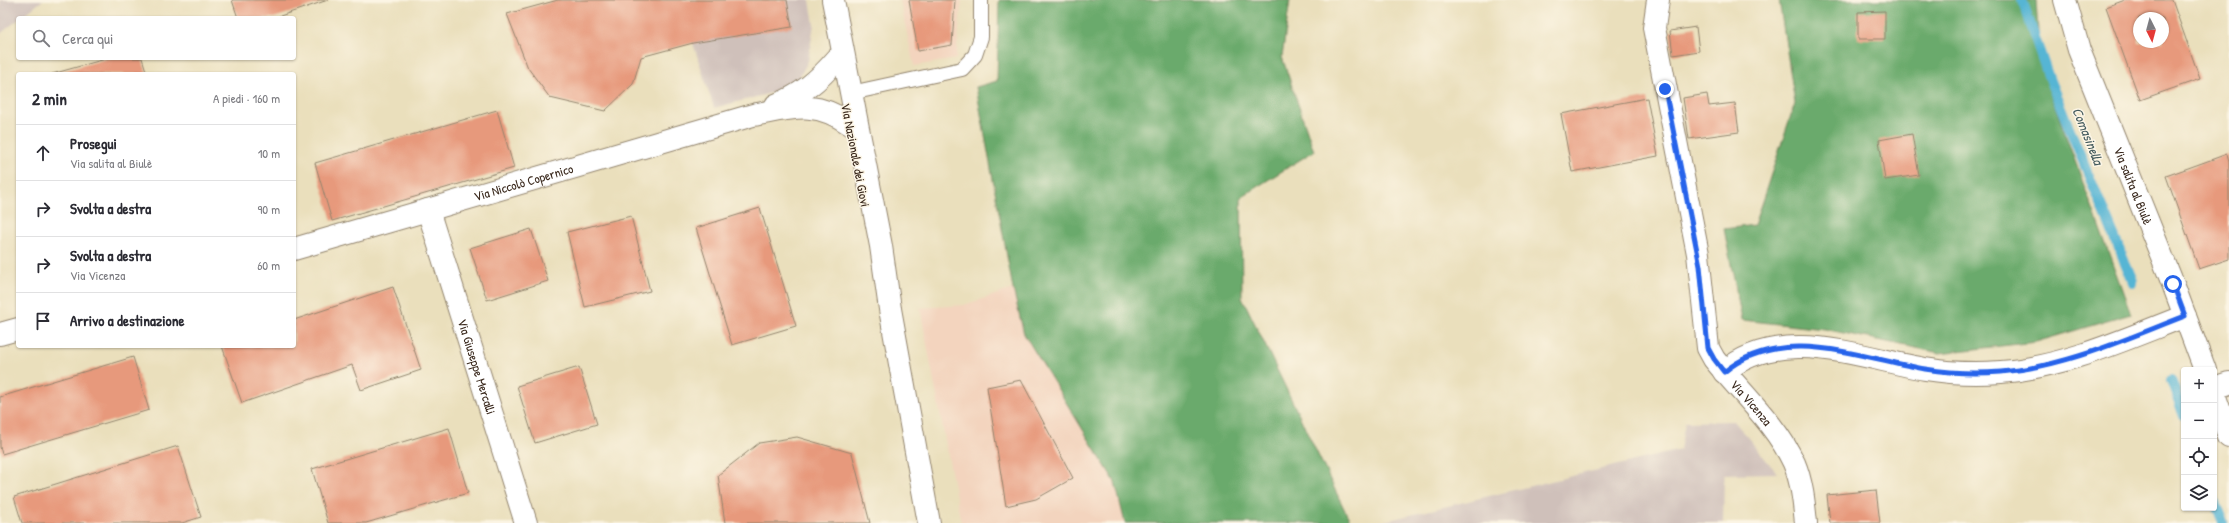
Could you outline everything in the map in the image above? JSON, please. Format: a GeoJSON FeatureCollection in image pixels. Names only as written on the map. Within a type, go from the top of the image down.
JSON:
{"type":"FeatureCollection","features":[{"type":"Feature","properties":{"kind":"street","name":"Via Nazionale dei Giovi"},"geometry":{"type":"LineString","coordinates":[[825,0],[874,248],[890,309]]}},
{"type":"Feature","properties":{"kind":"street","name":"Via Nazionale dei Giovi"},"geometry":{"type":"LineString","coordinates":[[833,0],[881,246],[890,309],[929,523]]}},
{"type":"Feature","properties":{"kind":"street","name":"Via Vicenza"},"geometry":{"type":"LineString","coordinates":[[1658,0],[1654,28],[1698,254],[1708,348],[1724,372],[1773,429],[1788,452],[1801,484],[1806,523]]}},
{"type":"Feature","properties":{"kind":"street","name":"Via salita al Biulè"},"geometry":{"type":"LineString","coordinates":[[2064,0],[2079,50],[2204,367]]}},
{"type":"Feature","properties":{"kind":"street","name":"Via Niccolò Copernico"},"geometry":{"type":"LineString","coordinates":[[753,115],[802,92],[813,84],[837,59]]}},
{"type":"Feature","properties":{"kind":"street","name":"Via Niccolò Copernico"},"geometry":{"type":"LineString","coordinates":[[296,248],[753,115],[795,108],[814,108],[831,111],[850,124]]}},
{"type":"Feature","properties":{"kind":"street","name":"Via Giuseppe Mercalli"},"geometry":{"type":"LineString","coordinates":[[428,210],[526,523]]}},
{"type":"Feature","properties":{"kind":"street"},"geometry":{"type":"LineString","coordinates":[[1724,372],[1738,362],[1759,354],[1781,348],[1806,347],[1943,372],[1981,373],[2022,370],[2080,356],[2185,316]]}},
{"type":"Feature","properties":{"kind":"street"},"geometry":{"type":"LineString","coordinates":[[0,334],[16,330]]}},
{"type":"Feature","properties":{"kind":"street"},"geometry":{"type":"LineString","coordinates":[[2217,387],[2229,383]]}},
{"type":"Feature","properties":{"kind":"street"},"geometry":{"type":"LineString","coordinates":[[2217,403],[2229,437]]}},
{"type":"Feature","properties":{"kind":"lane","name":"Via Nazionale dei Giovi"},"geometry":{"type":"LineString","coordinates":[[851,93],[962,69],[975,55],[981,37],[981,0]]}},
{"type":"Feature","properties":{"kind":"shaded area"},"geometry":{"type":"Polygon","coordinates":[[[0,0],[43,0],[23,16],[16,16],[16,21],[0,34],[0,0]]]}},
{"type":"Feature","properties":{"kind":"shaded area"},"geometry":{"type":"Polygon","coordinates":[[[679,0],[810,0],[814,24],[808,61],[794,87],[714,108],[679,0]]]}},
{"type":"Feature","properties":{"kind":"shaded area"},"geometry":{"type":"Polygon","coordinates":[[[900,0],[962,0],[956,59],[914,66],[900,0]]]}},
{"type":"Feature","properties":{"kind":"shaded area"},"geometry":{"type":"Polygon","coordinates":[[[1013,289],[1024,334],[1115,482],[1125,523],[961,523],[920,308],[964,305],[1013,289]]]}},
{"type":"Feature","properties":{"kind":"shaded area"},"geometry":{"type":"Polygon","coordinates":[[[1734,421],[1777,473],[1724,474],[1723,523],[1377,523],[1680,450],[1685,422],[1734,421]]]}},
{"type":"Feature","properties":{"kind":"green space"},"geometry":{"type":"Polygon","coordinates":[[[999,0],[1290,0],[1282,57],[1314,151],[1241,197],[1242,297],[1351,523],[1125,523],[1115,482],[1024,334],[1013,289],[976,87],[997,81],[999,0]]]}},
{"type":"Feature","properties":{"kind":"green space"},"geometry":{"type":"Polygon","coordinates":[[[1779,0],[2036,0],[2040,65],[2131,314],[2036,342],[1940,353],[1824,329],[1742,320],[1724,229],[1754,225],[1795,103],[1779,0]]]}},
{"type":"Feature","properties":{"kind":"building"},"geometry":{"type":"Polygon","coordinates":[[[232,0],[328,0],[280,16],[237,16],[232,0]]]}},
{"type":"Feature","properties":{"kind":"building"},"geometry":{"type":"Polygon","coordinates":[[[558,0],[787,0],[792,27],[693,43],[641,57],[633,84],[605,111],[550,98],[528,68],[507,14],[558,0]]]}},
{"type":"Feature","properties":{"kind":"building"},"geometry":{"type":"Polygon","coordinates":[[[909,0],[955,0],[952,45],[918,51],[909,0]]]}},
{"type":"Feature","properties":{"kind":"building"},"geometry":{"type":"Polygon","coordinates":[[[2125,0],[2172,0],[2200,79],[2140,100],[2106,7],[2125,0]]]}},
{"type":"Feature","properties":{"kind":"building"},"geometry":{"type":"Polygon","coordinates":[[[1885,11],[1885,39],[1858,39],[1858,12],[1885,11]]]}},
{"type":"Feature","properties":{"kind":"building"},"geometry":{"type":"Polygon","coordinates":[[[1696,27],[1699,51],[1673,55],[1670,31],[1696,27]]]}},
{"type":"Feature","properties":{"kind":"building"},"geometry":{"type":"Polygon","coordinates":[[[102,60],[143,60],[146,72],[59,72],[102,60]]]}},
{"type":"Feature","properties":{"kind":"building"},"geometry":{"type":"Polygon","coordinates":[[[1707,94],[1709,106],[1735,103],[1739,132],[1689,139],[1683,98],[1707,94]]]}},
{"type":"Feature","properties":{"kind":"building"},"geometry":{"type":"Polygon","coordinates":[[[1647,98],[1658,156],[1572,172],[1561,114],[1647,98]]]}},
{"type":"Feature","properties":{"kind":"building"},"geometry":{"type":"Polygon","coordinates":[[[497,110],[514,168],[332,221],[315,163],[497,110]]]}},
{"type":"Feature","properties":{"kind":"building"},"geometry":{"type":"Polygon","coordinates":[[[1912,134],[1919,175],[1885,180],[1879,140],[1912,134]]]}},
{"type":"Feature","properties":{"kind":"building"},"geometry":{"type":"Polygon","coordinates":[[[2227,154],[2229,161],[2229,259],[2199,269],[2166,176],[2227,154]]]}},
{"type":"Feature","properties":{"kind":"building"},"geometry":{"type":"Polygon","coordinates":[[[760,208],[796,326],[732,345],[696,228],[760,208]]]}},
{"type":"Feature","properties":{"kind":"building"},"geometry":{"type":"Polygon","coordinates":[[[631,216],[650,291],[585,307],[567,232],[631,216]]]}},
{"type":"Feature","properties":{"kind":"building"},"geometry":{"type":"Polygon","coordinates":[[[531,229],[548,281],[487,300],[470,248],[531,229]]]}},
{"type":"Feature","properties":{"kind":"building"},"geometry":{"type":"Polygon","coordinates":[[[393,287],[421,370],[361,390],[352,365],[242,403],[223,348],[296,348],[296,319],[393,287]]]}},
{"type":"Feature","properties":{"kind":"building"},"geometry":{"type":"Polygon","coordinates":[[[133,357],[149,410],[2,454],[0,447],[0,397],[133,357]]]}},
{"type":"Feature","properties":{"kind":"building"},"geometry":{"type":"Polygon","coordinates":[[[579,367],[597,424],[535,443],[517,386],[579,367]]]}},
{"type":"Feature","properties":{"kind":"building"},"geometry":{"type":"Polygon","coordinates":[[[1021,380],[1073,478],[1036,499],[1006,506],[987,387],[1021,380]]]}},
{"type":"Feature","properties":{"kind":"building"},"geometry":{"type":"Polygon","coordinates":[[[449,428],[468,493],[366,523],[328,523],[312,469],[449,428]]]}},
{"type":"Feature","properties":{"kind":"building"},"geometry":{"type":"Polygon","coordinates":[[[797,437],[852,453],[870,523],[725,523],[718,475],[759,443],[797,437]]]}},
{"type":"Feature","properties":{"kind":"building"},"geometry":{"type":"Polygon","coordinates":[[[178,446],[201,517],[182,523],[22,523],[14,497],[178,446]]]}},
{"type":"Feature","properties":{"kind":"building"},"geometry":{"type":"Polygon","coordinates":[[[1876,490],[1880,523],[1830,523],[1827,495],[1876,490]]]}},
{"type":"Feature","properties":{"kind":"waterway","name":"Comasinella"},"geometry":{"type":"LineString","coordinates":[[2022,0],[2050,81],[2133,282]]}},
{"type":"Feature","properties":{"kind":"waterway","name":"Comasinella"},"geometry":{"type":"LineString","coordinates":[[2171,380],[2181,408]]}},
{"type":"Feature","properties":{"kind":"waterway","name":"Comasinella"},"geometry":{"type":"LineString","coordinates":[[2217,507],[2223,523]]}},
{"type":"Feature","properties":{"kind":"route"},"geometry":{"type":"LineString","coordinates":[[1665,89],[1700,266],[1708,348],[1710,354],[1724,372],[1738,362],[1759,354],[1781,348],[1794,347],[1819,348],[1943,372],[1981,373],[2022,370],[2080,356],[2185,316],[2173,284]]}}]}
